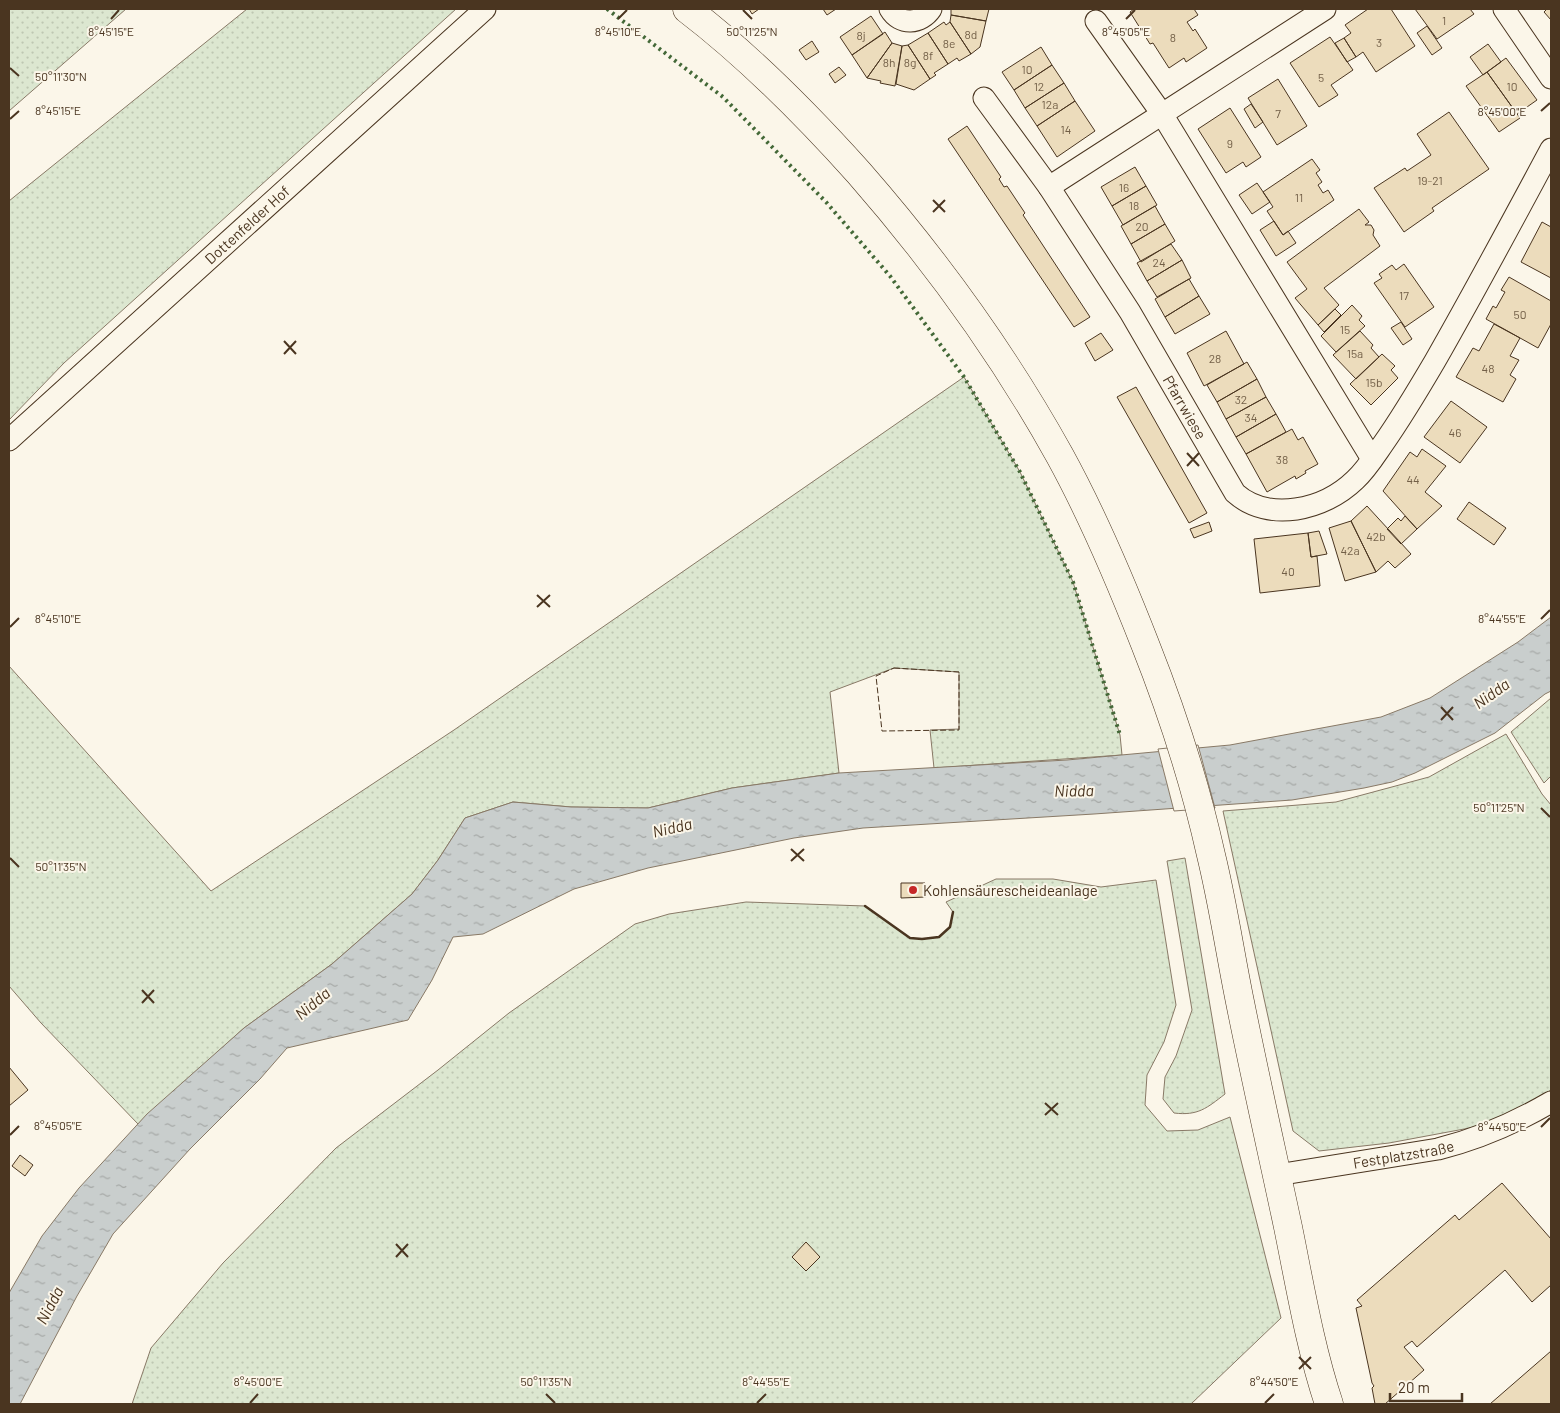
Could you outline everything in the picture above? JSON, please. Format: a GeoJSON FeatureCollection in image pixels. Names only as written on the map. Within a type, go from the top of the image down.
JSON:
{"type":"FeatureCollection","features":[{"type":"Feature","properties":{"kind":"main road"},"geometry":{"type":"LineString","coordinates":[[689,10],[758,70],[840,152],[912,236],[951,286],[995,350],[1056,450],[1116,570],[1164,694],[1195,792],[1216,874],[1240,1006],[1313,1347],[1329,1404]]}},
{"type":"Feature","properties":{"kind":"street","name":"Dottenfelder Hof"},"geometry":{"type":"LineString","coordinates":[[9,440],[485,9]]}},
{"type":"Feature","properties":{"kind":"street"},"geometry":{"type":"LineString","coordinates":[[890,9],[898,18],[905,21],[920,19],[932,9]]}},
{"type":"Feature","properties":{"kind":"street"},"geometry":{"type":"LineString","coordinates":[[1048,187],[1325,9]]}},
{"type":"Feature","properties":{"kind":"street"},"geometry":{"type":"LineString","coordinates":[[1504,9],[1551,78]]}},
{"type":"Feature","properties":{"kind":"street"},"geometry":{"type":"LineString","coordinates":[[1096,21],[1162,114],[1372,459]]}},
{"type":"Feature","properties":{"kind":"street","name":"Pfarrwiese"},"geometry":{"type":"LineString","coordinates":[[984,98],[1048,187],[1146,338],[1235,493],[1244,501],[1271,510],[1292,510],[1317,504],[1336,494],[1354,481],[1372,459],[1410,404],[1551,149]]}},
{"type":"Feature","properties":{"kind":"street","name":"Festplatzstraße"},"geometry":{"type":"LineString","coordinates":[[1277,1175],[1456,1145],[1499,1130],[1525,1118],[1551,1102]]}},
{"type":"Feature","properties":{"kind":"green space"},"geometry":{"type":"Polygon","coordinates":[[[9,9],[126,9],[9,111],[9,9]]]}},
{"type":"Feature","properties":{"kind":"green space"},"geometry":{"type":"Polygon","coordinates":[[[247,9],[456,9],[64,363],[9,420],[9,201],[247,9]]]}},
{"type":"Feature","properties":{"kind":"green space"},"geometry":{"type":"Polygon","coordinates":[[[964,377],[1020,472],[1073,582],[1120,735],[1122,755],[934,768],[930,730],[959,729],[959,672],[894,668],[830,692],[839,773],[732,788],[648,808],[571,807],[513,802],[465,818],[438,860],[412,894],[332,964],[244,1028],[138,1124],[41,1023],[9,986],[9,666],[211,891],[454,730],[964,377]]]}},
{"type":"Feature","properties":{"kind":"green space"},"geometry":{"type":"Polygon","coordinates":[[[1551,698],[1551,776],[1544,783],[1511,732],[1551,698]]]}},
{"type":"Feature","properties":{"kind":"green space"},"geometry":{"type":"Polygon","coordinates":[[[1506,734],[1542,794],[1551,805],[1551,1090],[1491,1124],[1389,1143],[1319,1151],[1293,1131],[1223,811],[1336,802],[1429,777],[1506,734]]]}},
{"type":"Feature","properties":{"kind":"green space"},"geometry":{"type":"Polygon","coordinates":[[[1185,858],[1225,1094],[1202,1110],[1182,1114],[1174,1113],[1163,1099],[1165,1077],[1176,1056],[1192,1010],[1167,861],[1185,858]]]}},
{"type":"Feature","properties":{"kind":"green space"},"geometry":{"type":"Polygon","coordinates":[[[996,879],[1053,879],[1101,887],[1156,880],[1176,1005],[1164,1042],[1147,1075],[1145,1105],[1167,1131],[1198,1130],[1230,1117],[1281,1318],[1191,1404],[132,1404],[151,1348],[223,1263],[336,1148],[509,1013],[635,924],[669,914],[746,902],[865,906],[910,938],[939,937],[950,927],[953,912],[946,902],[996,879]]]}},
{"type":"Feature","properties":{"kind":"water","name":"Nidda"},"geometry":{"type":"Polygon","coordinates":[[[1551,617],[1551,691],[1495,733],[1415,773],[1392,782],[1292,800],[863,828],[794,838],[648,868],[574,889],[483,934],[453,937],[432,980],[408,1020],[287,1048],[260,1079],[190,1149],[113,1234],[77,1296],[20,1404],[9,1404],[9,1293],[42,1236],[79,1188],[147,1114],[244,1028],[332,964],[412,894],[438,860],[465,818],[513,802],[571,807],[648,808],[732,788],[839,773],[1067,760],[1230,745],[1381,717],[1430,698],[1518,642],[1551,617]]]}},
{"type":"Feature","properties":{"kind":"pier"},"geometry":{"type":"Polygon","coordinates":[[[1198,745],[1215,808],[1174,811],[1158,749],[1198,745]]]}},
{"type":"Feature","properties":{"kind":"building"},"geometry":{"type":"Polygon","coordinates":[[[749,9],[759,9],[752,14],[749,9]]]}},
{"type":"Feature","properties":{"kind":"building"},"geometry":{"type":"Polygon","coordinates":[[[823,9],[836,9],[827,15],[823,9]]]}},
{"type":"Feature","properties":{"kind":"building"},"geometry":{"type":"Polygon","coordinates":[[[951,9],[989,9],[986,21],[951,15],[951,9]]]}},
{"type":"Feature","properties":{"kind":"building"},"geometry":{"type":"Polygon","coordinates":[[[1134,9],[1194,9],[1198,15],[1187,22],[1193,31],[1195,29],[1207,48],[1186,62],[1184,58],[1169,68],[1153,43],[1150,44],[1130,12],[1134,9]]]}},
{"type":"Feature","properties":{"kind":"building"},"geometry":{"type":"Polygon","coordinates":[[[1368,9],[1391,9],[1415,46],[1376,72],[1363,52],[1356,57],[1344,38],[1351,33],[1345,25],[1368,9]]]}},
{"type":"Feature","properties":{"kind":"building"},"geometry":{"type":"Polygon","coordinates":[[[1415,9],[1470,9],[1474,14],[1437,39],[1415,9]]]}},
{"type":"Feature","properties":{"kind":"building"},"geometry":{"type":"Polygon","coordinates":[[[1547,9],[1551,9],[1551,20],[1544,12],[1547,9]]]}},
{"type":"Feature","properties":{"kind":"building"},"geometry":{"type":"Polygon","coordinates":[[[951,15],[986,21],[980,47],[971,54],[950,22],[951,15]]]}},
{"type":"Feature","properties":{"kind":"building"},"geometry":{"type":"Polygon","coordinates":[[[871,16],[883,34],[852,55],[840,37],[871,16]]]}},
{"type":"Feature","properties":{"kind":"building"},"geometry":{"type":"Polygon","coordinates":[[[944,22],[946,25],[950,22],[971,54],[959,61],[957,58],[948,64],[928,33],[944,22]]]}},
{"type":"Feature","properties":{"kind":"building"},"geometry":{"type":"Polygon","coordinates":[[[1427,26],[1442,48],[1432,55],[1417,33],[1427,26]]]}},
{"type":"Feature","properties":{"kind":"building"},"geometry":{"type":"Polygon","coordinates":[[[885,32],[892,43],[867,78],[852,55],[885,32]]]}},
{"type":"Feature","properties":{"kind":"building"},"geometry":{"type":"Polygon","coordinates":[[[928,33],[948,64],[934,73],[936,75],[930,79],[908,45],[928,33]]]}},
{"type":"Feature","properties":{"kind":"building"},"geometry":{"type":"Polygon","coordinates":[[[1330,37],[1353,70],[1331,85],[1338,95],[1319,107],[1290,63],[1330,37]]]}},
{"type":"Feature","properties":{"kind":"building"},"geometry":{"type":"Polygon","coordinates":[[[1344,38],[1356,57],[1347,62],[1335,43],[1344,38]]]}},
{"type":"Feature","properties":{"kind":"building"},"geometry":{"type":"Polygon","coordinates":[[[812,41],[819,52],[806,60],[799,50],[812,41]]]}},
{"type":"Feature","properties":{"kind":"building"},"geometry":{"type":"Polygon","coordinates":[[[892,43],[902,46],[895,86],[867,78],[892,43]]]}},
{"type":"Feature","properties":{"kind":"building"},"geometry":{"type":"Polygon","coordinates":[[[1488,44],[1501,62],[1483,75],[1470,57],[1488,44]]]}},
{"type":"Feature","properties":{"kind":"building"},"geometry":{"type":"Polygon","coordinates":[[[908,45],[930,79],[914,90],[896,84],[902,46],[908,45]]]}},
{"type":"Feature","properties":{"kind":"building"},"geometry":{"type":"Polygon","coordinates":[[[1041,47],[1052,65],[1014,90],[1002,72],[1041,47]]]}},
{"type":"Feature","properties":{"kind":"building"},"geometry":{"type":"Polygon","coordinates":[[[1506,58],[1537,100],[1517,114],[1487,72],[1506,58]]]}},
{"type":"Feature","properties":{"kind":"building"},"geometry":{"type":"Polygon","coordinates":[[[1052,65],[1064,83],[1025,108],[1014,90],[1052,65]]]}},
{"type":"Feature","properties":{"kind":"building"},"geometry":{"type":"Polygon","coordinates":[[[839,67],[846,75],[835,83],[829,74],[839,67]]]}},
{"type":"Feature","properties":{"kind":"building"},"geometry":{"type":"Polygon","coordinates":[[[1487,72],[1520,118],[1499,132],[1466,86],[1487,72]]]}},
{"type":"Feature","properties":{"kind":"building"},"geometry":{"type":"Polygon","coordinates":[[[1278,79],[1307,126],[1277,145],[1248,98],[1278,79]]]}},
{"type":"Feature","properties":{"kind":"building"},"geometry":{"type":"Polygon","coordinates":[[[1064,83],[1075,101],[1037,126],[1025,108],[1064,83]]]}},
{"type":"Feature","properties":{"kind":"building"},"geometry":{"type":"Polygon","coordinates":[[[1075,101],[1095,131],[1057,157],[1037,126],[1075,101]]]}},
{"type":"Feature","properties":{"kind":"building"},"geometry":{"type":"Polygon","coordinates":[[[1251,104],[1263,122],[1255,128],[1244,109],[1251,104]]]}},
{"type":"Feature","properties":{"kind":"building"},"geometry":{"type":"Polygon","coordinates":[[[1230,108],[1261,157],[1246,167],[1243,162],[1226,173],[1198,129],[1230,108]]]}},
{"type":"Feature","properties":{"kind":"building"},"geometry":{"type":"Polygon","coordinates":[[[1449,112],[1489,169],[1432,208],[1434,211],[1404,232],[1374,188],[1405,168],[1407,171],[1431,155],[1417,134],[1449,112]]]}},
{"type":"Feature","properties":{"kind":"building"},"geometry":{"type":"Polygon","coordinates":[[[967,126],[1001,177],[999,179],[1004,187],[1007,186],[1025,213],[1023,215],[1090,317],[1074,327],[948,139],[967,126]]]}},
{"type":"Feature","properties":{"kind":"building"},"geometry":{"type":"Polygon","coordinates":[[[1312,159],[1320,170],[1316,173],[1322,182],[1318,185],[1323,193],[1328,190],[1334,200],[1283,235],[1267,211],[1273,207],[1263,192],[1312,159]]]}},
{"type":"Feature","properties":{"kind":"building"},"geometry":{"type":"Polygon","coordinates":[[[1135,167],[1146,186],[1112,206],[1101,187],[1135,167]]]}},
{"type":"Feature","properties":{"kind":"building"},"geometry":{"type":"Polygon","coordinates":[[[1257,183],[1270,202],[1252,214],[1239,195],[1257,183]]]}},
{"type":"Feature","properties":{"kind":"building"},"geometry":{"type":"Polygon","coordinates":[[[1146,186],[1157,205],[1123,225],[1112,206],[1146,186]]]}},
{"type":"Feature","properties":{"kind":"building"},"geometry":{"type":"Polygon","coordinates":[[[1155,206],[1165,224],[1131,244],[1121,226],[1155,206]]]}},
{"type":"Feature","properties":{"kind":"building"},"geometry":{"type":"Polygon","coordinates":[[[1359,209],[1369,222],[1365,225],[1371,225],[1374,230],[1373,235],[1380,246],[1324,288],[1339,305],[1318,325],[1295,298],[1307,289],[1287,262],[1359,209]]]}},
{"type":"Feature","properties":{"kind":"building"},"geometry":{"type":"Polygon","coordinates":[[[1274,221],[1283,235],[1288,231],[1296,243],[1276,256],[1260,230],[1274,221]]]}},
{"type":"Feature","properties":{"kind":"building"},"geometry":{"type":"Polygon","coordinates":[[[1542,222],[1551,227],[1551,278],[1521,262],[1542,222]]]}},
{"type":"Feature","properties":{"kind":"building"},"geometry":{"type":"Polygon","coordinates":[[[1165,224],[1175,241],[1141,262],[1131,244],[1165,224]]]}},
{"type":"Feature","properties":{"kind":"building"},"geometry":{"type":"Polygon","coordinates":[[[1171,244],[1182,260],[1147,281],[1137,263],[1171,244]]]}},
{"type":"Feature","properties":{"kind":"building"},"geometry":{"type":"Polygon","coordinates":[[[1182,260],[1191,278],[1157,297],[1147,281],[1182,260]]]}},
{"type":"Feature","properties":{"kind":"building"},"geometry":{"type":"Polygon","coordinates":[[[1404,264],[1434,307],[1405,327],[1374,283],[1382,278],[1379,274],[1392,265],[1396,270],[1404,264]]]}},
{"type":"Feature","properties":{"kind":"building"},"geometry":{"type":"Polygon","coordinates":[[[1509,277],[1551,301],[1551,324],[1538,348],[1486,319],[1493,306],[1496,308],[1505,292],[1501,290],[1509,277]]]}},
{"type":"Feature","properties":{"kind":"building"},"geometry":{"type":"Polygon","coordinates":[[[1189,279],[1199,296],[1165,317],[1155,299],[1189,279]]]}},
{"type":"Feature","properties":{"kind":"building"},"geometry":{"type":"Polygon","coordinates":[[[1199,296],[1210,314],[1175,334],[1165,317],[1199,296]]]}},
{"type":"Feature","properties":{"kind":"building"},"geometry":{"type":"Polygon","coordinates":[[[1352,305],[1362,316],[1359,320],[1365,326],[1336,352],[1321,336],[1352,305]]]}},
{"type":"Feature","properties":{"kind":"building"},"geometry":{"type":"Polygon","coordinates":[[[1335,309],[1341,315],[1324,332],[1318,325],[1335,309]]]}},
{"type":"Feature","properties":{"kind":"building"},"geometry":{"type":"Polygon","coordinates":[[[1401,322],[1412,339],[1403,345],[1391,328],[1401,322]]]}},
{"type":"Feature","properties":{"kind":"building"},"geometry":{"type":"Polygon","coordinates":[[[1494,324],[1520,338],[1510,356],[1519,360],[1510,375],[1516,379],[1503,402],[1456,377],[1473,348],[1479,351],[1494,324]]]}},
{"type":"Feature","properties":{"kind":"building"},"geometry":{"type":"Polygon","coordinates":[[[1226,331],[1244,364],[1204,386],[1187,353],[1226,331]]]}},
{"type":"Feature","properties":{"kind":"building"},"geometry":{"type":"Polygon","coordinates":[[[1360,331],[1373,345],[1371,348],[1379,357],[1356,379],[1333,355],[1360,331]]]}},
{"type":"Feature","properties":{"kind":"building"},"geometry":{"type":"Polygon","coordinates":[[[1101,333],[1113,350],[1095,361],[1085,343],[1101,333]]]}},
{"type":"Feature","properties":{"kind":"building"},"geometry":{"type":"Polygon","coordinates":[[[1382,354],[1395,366],[1391,370],[1398,378],[1371,405],[1350,384],[1382,354]]]}},
{"type":"Feature","properties":{"kind":"building"},"geometry":{"type":"Polygon","coordinates":[[[1247,362],[1257,379],[1217,402],[1207,385],[1247,362]]]}},
{"type":"Feature","properties":{"kind":"building"},"geometry":{"type":"Polygon","coordinates":[[[1257,379],[1266,397],[1226,419],[1217,402],[1257,379]]]}},
{"type":"Feature","properties":{"kind":"building"},"geometry":{"type":"Polygon","coordinates":[[[1136,387],[1207,513],[1189,523],[1117,397],[1136,387]]]}},
{"type":"Feature","properties":{"kind":"building"},"geometry":{"type":"Polygon","coordinates":[[[1266,397],[1276,414],[1236,437],[1226,419],[1266,397]]]}},
{"type":"Feature","properties":{"kind":"building"},"geometry":{"type":"Polygon","coordinates":[[[1451,401],[1487,427],[1460,463],[1424,437],[1451,401]]]}},
{"type":"Feature","properties":{"kind":"building"},"geometry":{"type":"Polygon","coordinates":[[[1276,414],[1286,432],[1246,454],[1236,437],[1276,414]]]}},
{"type":"Feature","properties":{"kind":"building"},"geometry":{"type":"Polygon","coordinates":[[[1292,429],[1298,440],[1303,437],[1318,464],[1305,471],[1306,473],[1296,479],[1295,476],[1267,492],[1246,454],[1292,429]]]}},
{"type":"Feature","properties":{"kind":"building"},"geometry":{"type":"Polygon","coordinates":[[[1422,449],[1446,466],[1425,492],[1442,506],[1417,529],[1383,491],[1410,452],[1417,457],[1422,449]]]}},
{"type":"Feature","properties":{"kind":"building"},"geometry":{"type":"Polygon","coordinates":[[[1469,502],[1506,528],[1494,545],[1457,519],[1469,502]]]}},
{"type":"Feature","properties":{"kind":"building"},"geometry":{"type":"Polygon","coordinates":[[[1367,506],[1411,554],[1395,568],[1388,561],[1376,572],[1351,521],[1367,506]]]}},
{"type":"Feature","properties":{"kind":"building"},"geometry":{"type":"Polygon","coordinates":[[[1405,516],[1417,529],[1401,544],[1387,529],[1398,518],[1401,521],[1405,516]]]}},
{"type":"Feature","properties":{"kind":"building"},"geometry":{"type":"Polygon","coordinates":[[[1351,521],[1376,572],[1345,581],[1329,528],[1351,521]]]}},
{"type":"Feature","properties":{"kind":"building"},"geometry":{"type":"Polygon","coordinates":[[[1209,522],[1212,531],[1194,538],[1190,529],[1209,522]]]}},
{"type":"Feature","properties":{"kind":"building"},"geometry":{"type":"Polygon","coordinates":[[[1319,531],[1327,554],[1311,557],[1308,533],[1319,531]]]}},
{"type":"Feature","properties":{"kind":"building"},"geometry":{"type":"Polygon","coordinates":[[[1308,533],[1311,557],[1317,556],[1320,586],[1260,593],[1254,539],[1308,533]]]}},
{"type":"Feature","properties":{"kind":"building","name":"Kohlensäurescheideanlage"},"geometry":{"type":"Polygon","coordinates":[[[901,883],[925,883],[926,897],[901,898],[901,883]]]}},
{"type":"Feature","properties":{"kind":"building"},"geometry":{"type":"Polygon","coordinates":[[[9,1067],[28,1090],[9,1106],[9,1067]]]}},
{"type":"Feature","properties":{"kind":"building"},"geometry":{"type":"Polygon","coordinates":[[[20,1155],[33,1165],[25,1176],[12,1166],[20,1155]]]}},
{"type":"Feature","properties":{"kind":"building"},"geometry":{"type":"Polygon","coordinates":[[[1502,1183],[1551,1239],[1551,1285],[1532,1302],[1505,1270],[1417,1347],[1412,1341],[1404,1347],[1424,1370],[1385,1404],[1375,1404],[1372,1388],[1374,1386],[1356,1308],[1362,1306],[1357,1300],[1455,1215],[1459,1220],[1502,1183]]]}},
{"type":"Feature","properties":{"kind":"building"},"geometry":{"type":"Polygon","coordinates":[[[806,1242],[820,1257],[806,1271],[792,1257],[806,1242]]]}},
{"type":"Feature","properties":{"kind":"building"},"geometry":{"type":"Polygon","coordinates":[[[1551,1351],[1551,1404],[1490,1404],[1551,1351]]]}},
{"type":"Feature","properties":{"kind":"hedge"},"geometry":{"type":"LineString","coordinates":[[607,9],[723,97],[826,202],[890,276],[964,377],[1020,472],[1073,582],[1120,735]]}},
{"type":"Feature","properties":{"kind":"fence"},"geometry":{"type":"LineString","coordinates":[[894,668],[959,672],[959,730],[882,731],[876,676],[894,668]]}},
{"type":"Feature","properties":{"kind":"wall"},"geometry":{"type":"LineString","coordinates":[[865,906],[910,938],[922,939],[939,937],[950,927],[953,912]]}},
{"type":"Feature","properties":{"kind":"place","name":"Kohlensäurescheideanlage"},"geometry":{"type":"Point","coordinates":[913,890]}}]}
